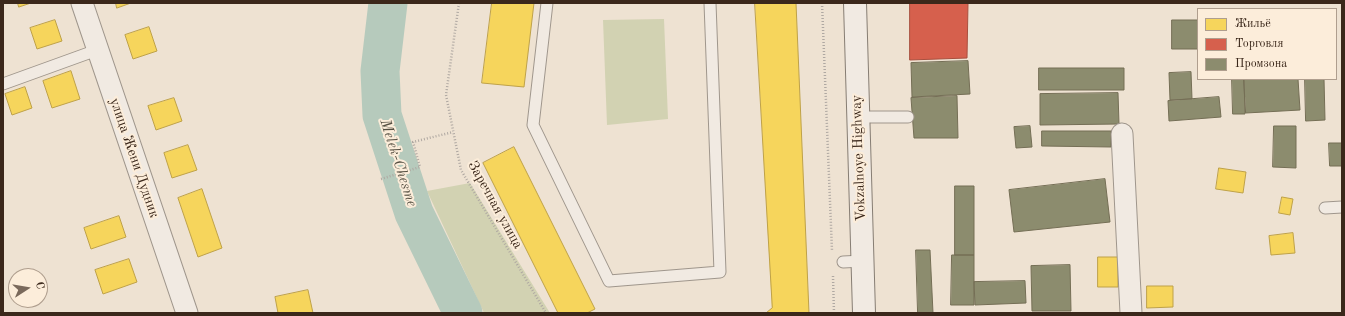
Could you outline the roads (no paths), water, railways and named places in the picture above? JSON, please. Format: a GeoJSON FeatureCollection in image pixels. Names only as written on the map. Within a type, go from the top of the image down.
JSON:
{"type":"FeatureCollection","features":[{"type":"Feature","properties":{"kind":"main road","name":"Vokzalnoye Highway"},"geometry":{"type":"LineString","coordinates":[[855,3],[858,117],[853,262],[864,313]]}},
{"type":"Feature","properties":{"kind":"street","name":"улица Жени Дудник"},"geometry":{"type":"LineString","coordinates":[[82,3],[187,313]]}},
{"type":"Feature","properties":{"kind":"street"},"geometry":{"type":"LineString","coordinates":[[1122,134],[1131,313]]}},
{"type":"Feature","properties":{"kind":"lane"},"geometry":{"type":"LineString","coordinates":[[547,3],[533,125],[609,281],[720,272],[710,3]]}},
{"type":"Feature","properties":{"kind":"lane"},"geometry":{"type":"LineString","coordinates":[[3,84],[97,50]]}},
{"type":"Feature","properties":{"kind":"lane"},"geometry":{"type":"LineString","coordinates":[[858,117],[908,117]]}},
{"type":"Feature","properties":{"kind":"lane"},"geometry":{"type":"LineString","coordinates":[[1325,208],[1342,207]]}},
{"type":"Feature","properties":{"kind":"waterway","name":"Melek-Chesme"},"geometry":{"type":"LineString","coordinates":[[388,3],[380,71],[382,115],[414,213],[463,313]]}}]}
